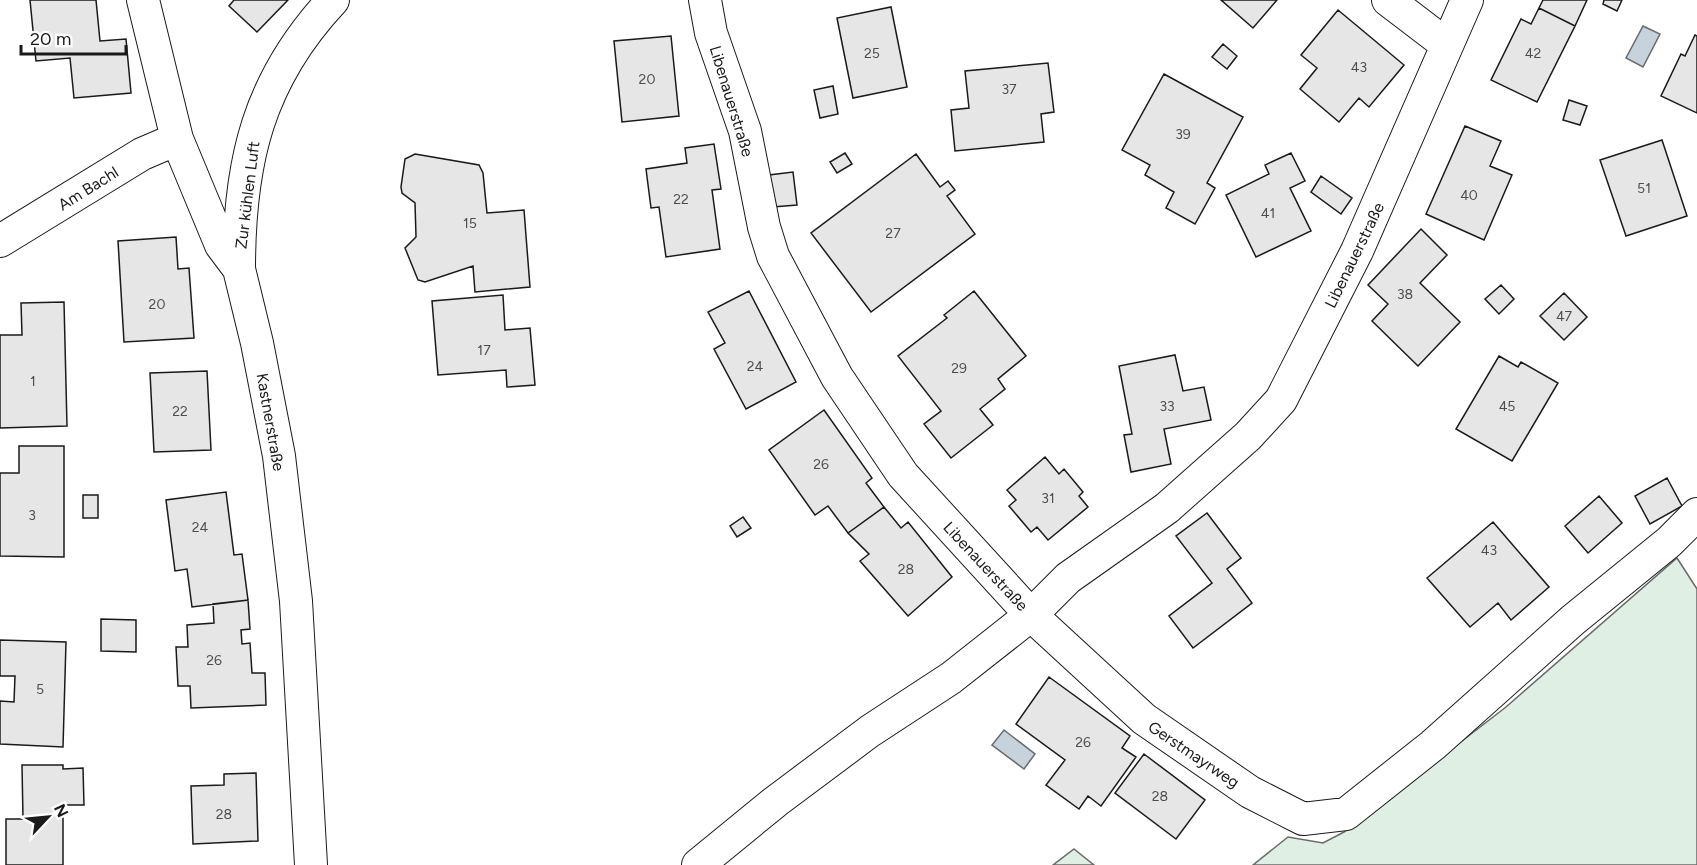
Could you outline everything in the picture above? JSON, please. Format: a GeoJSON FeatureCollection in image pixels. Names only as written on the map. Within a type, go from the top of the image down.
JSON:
{"type":"FeatureCollection","features":[{"type":"Feature","properties":{"kind":"street","name":"Kastnerstraße"},"geometry":{"type":"LineString","coordinates":[[143,0],[177,139],[221,245],[239,269],[279,456],[293,579],[311,865]]}},
{"type":"Feature","properties":{"kind":"street","name":"Zur kühlen Luft"},"geometry":{"type":"LineString","coordinates":[[239,269],[239,236],[247,171],[256,126],[271,87],[294,47],[333,0]]}},
{"type":"Feature","properties":{"kind":"street","name":"Libenauerstraße"},"geometry":{"type":"LineString","coordinates":[[705,0],[711,33],[745,131],[764,227],[773,256],[837,377],[903,475],[1031,615],[1068,578],[1167,508],[1200,480],[1248,436],[1281,400],[1357,251],[1467,0]]}},
{"type":"Feature","properties":{"kind":"street"},"geometry":{"type":"LineString","coordinates":[[1388,0],[1447,45]]}},
{"type":"Feature","properties":{"kind":"street","name":"Am Bachl"},"geometry":{"type":"LineString","coordinates":[[0,241],[142,154],[177,139]]}},
{"type":"Feature","properties":{"kind":"street","name":"Gerstmayrweg"},"geometry":{"type":"LineString","coordinates":[[1031,615],[1144,720],[1250,792],[1303,819],[1346,814],[1433,745],[1573,620],[1669,542],[1697,514]]}},
{"type":"Feature","properties":{"kind":"street"},"geometry":{"type":"LineString","coordinates":[[698,865],[870,731],[951,678],[1031,615]]}},
{"type":"Feature","properties":{"kind":"green space"},"geometry":{"type":"Polygon","coordinates":[[[1677,558],[1697,589],[1697,865],[1253,865],[1288,837],[1323,843],[1344,832],[1506,707],[1677,558]]]}},
{"type":"Feature","properties":{"kind":"green space"},"geometry":{"type":"Polygon","coordinates":[[[1074,849],[1094,865],[1053,865],[1074,849]]]}},
{"type":"Feature","properties":{"kind":"shaded area"},"geometry":{"type":"Polygon","coordinates":[[[1643,26],[1660,34],[1643,67],[1626,58],[1643,26]]]}},
{"type":"Feature","properties":{"kind":"shaded area"},"geometry":{"type":"Polygon","coordinates":[[[1004,730],[1035,754],[1024,769],[992,745],[1004,730]]]}},
{"type":"Feature","properties":{"kind":"building"},"geometry":{"type":"Polygon","coordinates":[[[30,0],[96,0],[100,41],[126,39],[131,93],[74,98],[70,58],[36,61],[30,0]]]}},
{"type":"Feature","properties":{"kind":"building"},"geometry":{"type":"Polygon","coordinates":[[[234,0],[288,0],[257,32],[229,6],[234,0]]]}},
{"type":"Feature","properties":{"kind":"building"},"geometry":{"type":"Polygon","coordinates":[[[1221,0],[1277,0],[1253,28],[1221,0]]]}},
{"type":"Feature","properties":{"kind":"building"},"geometry":{"type":"Polygon","coordinates":[[[1543,0],[1587,0],[1575,26],[1539,8],[1543,0]]]}},
{"type":"Feature","properties":{"kind":"building"},"geometry":{"type":"Polygon","coordinates":[[[1604,0],[1622,0],[1617,11],[1603,4],[1604,0]]]}},
{"type":"Feature","properties":{"kind":"building"},"geometry":{"type":"Polygon","coordinates":[[[891,7],[907,87],[853,98],[837,18],[891,7]]]}},
{"type":"Feature","properties":{"kind":"building"},"geometry":{"type":"Polygon","coordinates":[[[1539,8],[1575,26],[1537,102],[1491,80],[1521,19],[1531,24],[1539,8]]]}},
{"type":"Feature","properties":{"kind":"building"},"geometry":{"type":"Polygon","coordinates":[[[1338,10],[1404,65],[1369,107],[1359,98],[1339,122],[1300,89],[1317,68],[1301,55],[1338,10]]]}},
{"type":"Feature","properties":{"kind":"building"},"geometry":{"type":"Polygon","coordinates":[[[1695,35],[1697,36],[1697,113],[1661,96],[1681,54],[1685,56],[1695,35]]]}},
{"type":"Feature","properties":{"kind":"building"},"geometry":{"type":"Polygon","coordinates":[[[671,36],[679,116],[622,122],[614,41],[671,36]]]}},
{"type":"Feature","properties":{"kind":"building"},"geometry":{"type":"Polygon","coordinates":[[[1223,44],[1237,56],[1227,69],[1212,57],[1223,44]]]}},
{"type":"Feature","properties":{"kind":"building"},"geometry":{"type":"Polygon","coordinates":[[[1048,63],[1054,112],[1041,114],[1044,142],[955,151],[951,110],[969,108],[965,71],[1048,63]]]}},
{"type":"Feature","properties":{"kind":"building"},"geometry":{"type":"Polygon","coordinates":[[[1164,74],[1243,117],[1207,183],[1215,188],[1195,224],[1166,208],[1174,192],[1145,175],[1150,165],[1122,150],[1164,74]]]}},
{"type":"Feature","properties":{"kind":"building"},"geometry":{"type":"Polygon","coordinates":[[[833,86],[838,114],[820,118],[814,90],[833,86]]]}},
{"type":"Feature","properties":{"kind":"building"},"geometry":{"type":"Polygon","coordinates":[[[1569,100],[1587,106],[1580,125],[1563,120],[1569,100]]]}},
{"type":"Feature","properties":{"kind":"building"},"geometry":{"type":"Polygon","coordinates":[[[1465,126],[1501,141],[1490,166],[1512,175],[1484,240],[1426,214],[1465,126]]]}},
{"type":"Feature","properties":{"kind":"building"},"geometry":{"type":"Polygon","coordinates":[[[1662,140],[1687,216],[1626,236],[1600,160],[1662,140]]]}},
{"type":"Feature","properties":{"kind":"building"},"geometry":{"type":"Polygon","coordinates":[[[714,144],[721,189],[712,190],[720,249],[666,257],[659,207],[651,208],[646,169],[687,163],[685,148],[714,144]]]}},
{"type":"Feature","properties":{"kind":"building"},"geometry":{"type":"Polygon","coordinates":[[[845,153],[852,164],[837,173],[830,162],[845,153]]]}},
{"type":"Feature","properties":{"kind":"building"},"geometry":{"type":"Polygon","coordinates":[[[1291,153],[1305,181],[1290,188],[1311,231],[1256,257],[1226,195],[1269,174],[1265,165],[1291,153]]]}},
{"type":"Feature","properties":{"kind":"building"},"geometry":{"type":"Polygon","coordinates":[[[415,154],[479,165],[483,173],[487,213],[524,210],[530,287],[475,292],[473,266],[425,282],[418,280],[405,248],[416,237],[415,203],[402,193],[401,187],[405,159],[415,154]]]}},
{"type":"Feature","properties":{"kind":"building"},"geometry":{"type":"Polygon","coordinates":[[[916,154],[940,187],[948,181],[955,190],[947,196],[975,234],[871,312],[811,233],[916,154]]]}},
{"type":"Feature","properties":{"kind":"building"},"geometry":{"type":"Polygon","coordinates":[[[793,172],[797,205],[773,207],[769,175],[793,172]]]}},
{"type":"Feature","properties":{"kind":"building"},"geometry":{"type":"Polygon","coordinates":[[[1321,176],[1352,198],[1341,214],[1311,192],[1321,176]]]}},
{"type":"Feature","properties":{"kind":"building"},"geometry":{"type":"Polygon","coordinates":[[[1421,229],[1447,255],[1420,283],[1460,322],[1418,366],[1372,321],[1388,304],[1368,285],[1421,229]]]}},
{"type":"Feature","properties":{"kind":"building"},"geometry":{"type":"Polygon","coordinates":[[[176,237],[178,269],[189,268],[194,338],[124,342],[118,241],[176,237]]]}},
{"type":"Feature","properties":{"kind":"building"},"geometry":{"type":"Polygon","coordinates":[[[1501,285],[1514,299],[1499,314],[1485,299],[1501,285]]]}},
{"type":"Feature","properties":{"kind":"building"},"geometry":{"type":"Polygon","coordinates":[[[749,291],[796,382],[746,409],[714,349],[725,343],[708,312],[749,291]]]}},
{"type":"Feature","properties":{"kind":"building"},"geometry":{"type":"Polygon","coordinates":[[[974,291],[1026,356],[998,379],[1005,389],[980,409],[993,425],[951,458],[924,424],[941,411],[898,356],[947,318],[944,315],[974,291]]]}},
{"type":"Feature","properties":{"kind":"building"},"geometry":{"type":"Polygon","coordinates":[[[1564,293],[1587,317],[1564,340],[1540,316],[1564,293]]]}},
{"type":"Feature","properties":{"kind":"building"},"geometry":{"type":"Polygon","coordinates":[[[503,295],[505,330],[530,328],[535,385],[507,387],[506,370],[438,375],[432,301],[503,295]]]}},
{"type":"Feature","properties":{"kind":"building"},"geometry":{"type":"Polygon","coordinates":[[[64,302],[67,426],[0,428],[0,335],[22,335],[21,303],[64,302]]]}},
{"type":"Feature","properties":{"kind":"building"},"geometry":{"type":"Polygon","coordinates":[[[1175,355],[1183,391],[1204,387],[1211,420],[1164,429],[1171,464],[1131,472],[1124,435],[1132,434],[1119,366],[1175,355]]]}},
{"type":"Feature","properties":{"kind":"building"},"geometry":{"type":"Polygon","coordinates":[[[1499,356],[1518,367],[1521,362],[1558,383],[1512,461],[1456,429],[1499,356]]]}},
{"type":"Feature","properties":{"kind":"building"},"geometry":{"type":"Polygon","coordinates":[[[207,371],[211,450],[154,452],[150,373],[207,371]]]}},
{"type":"Feature","properties":{"kind":"building"},"geometry":{"type":"Polygon","coordinates":[[[824,410],[872,478],[866,483],[884,507],[848,533],[828,506],[815,515],[769,450],[824,410]]]}},
{"type":"Feature","properties":{"kind":"building"},"geometry":{"type":"Polygon","coordinates":[[[19,446],[64,446],[64,557],[0,556],[0,473],[19,473],[19,446]]]}},
{"type":"Feature","properties":{"kind":"building"},"geometry":{"type":"Polygon","coordinates":[[[1045,457],[1059,474],[1064,469],[1083,492],[1079,496],[1088,507],[1048,540],[1037,527],[1031,532],[1009,506],[1016,500],[1007,490],[1045,457]]]}},
{"type":"Feature","properties":{"kind":"building"},"geometry":{"type":"Polygon","coordinates":[[[1667,478],[1682,506],[1650,524],[1635,496],[1667,478]]]}},
{"type":"Feature","properties":{"kind":"building"},"geometry":{"type":"Polygon","coordinates":[[[226,492],[234,555],[242,554],[248,600],[192,607],[187,569],[175,571],[166,500],[226,492]]]}},
{"type":"Feature","properties":{"kind":"building"},"geometry":{"type":"Polygon","coordinates":[[[83,495],[98,495],[98,518],[83,518],[83,495]]]}},
{"type":"Feature","properties":{"kind":"building"},"geometry":{"type":"Polygon","coordinates":[[[1599,496],[1622,523],[1588,553],[1565,526],[1599,496]]]}},
{"type":"Feature","properties":{"kind":"building"},"geometry":{"type":"Polygon","coordinates":[[[884,507],[901,528],[908,522],[952,577],[908,616],[860,561],[869,554],[848,533],[884,507]]]}},
{"type":"Feature","properties":{"kind":"building"},"geometry":{"type":"Polygon","coordinates":[[[1207,513],[1241,558],[1227,569],[1252,603],[1193,648],[1169,616],[1212,583],[1176,536],[1207,513]]]}},
{"type":"Feature","properties":{"kind":"building"},"geometry":{"type":"Polygon","coordinates":[[[743,517],[751,528],[737,537],[730,526],[743,517]]]}},
{"type":"Feature","properties":{"kind":"building"},"geometry":{"type":"Polygon","coordinates":[[[1493,522],[1549,587],[1511,620],[1498,603],[1470,627],[1427,578],[1493,522]]]}},
{"type":"Feature","properties":{"kind":"building"},"geometry":{"type":"Polygon","coordinates":[[[248,600],[250,629],[241,630],[242,644],[250,643],[252,673],[265,673],[266,705],[191,708],[190,686],[178,686],[176,647],[188,647],[187,625],[214,623],[213,604],[248,600]]]}},
{"type":"Feature","properties":{"kind":"building"},"geometry":{"type":"Polygon","coordinates":[[[101,619],[136,620],[136,652],[101,651],[101,619]]]}},
{"type":"Feature","properties":{"kind":"building"},"geometry":{"type":"Polygon","coordinates":[[[0,640],[66,642],[63,747],[0,744],[0,701],[14,702],[15,676],[0,676],[0,640]]]}},
{"type":"Feature","properties":{"kind":"building"},"geometry":{"type":"Polygon","coordinates":[[[1049,677],[1130,736],[1122,748],[1136,757],[1101,806],[1088,796],[1079,809],[1046,785],[1065,760],[1016,724],[1049,677]]]}},
{"type":"Feature","properties":{"kind":"building"},"geometry":{"type":"Polygon","coordinates":[[[1144,754],[1205,800],[1176,839],[1115,793],[1144,754]]]}},
{"type":"Feature","properties":{"kind":"building"},"geometry":{"type":"Polygon","coordinates":[[[22,765],[63,765],[63,769],[83,768],[84,805],[63,805],[63,865],[6,865],[6,819],[23,819],[22,765]]]}},
{"type":"Feature","properties":{"kind":"building"},"geometry":{"type":"Polygon","coordinates":[[[256,773],[258,841],[193,844],[191,786],[224,785],[224,774],[256,773]]]}}]}
